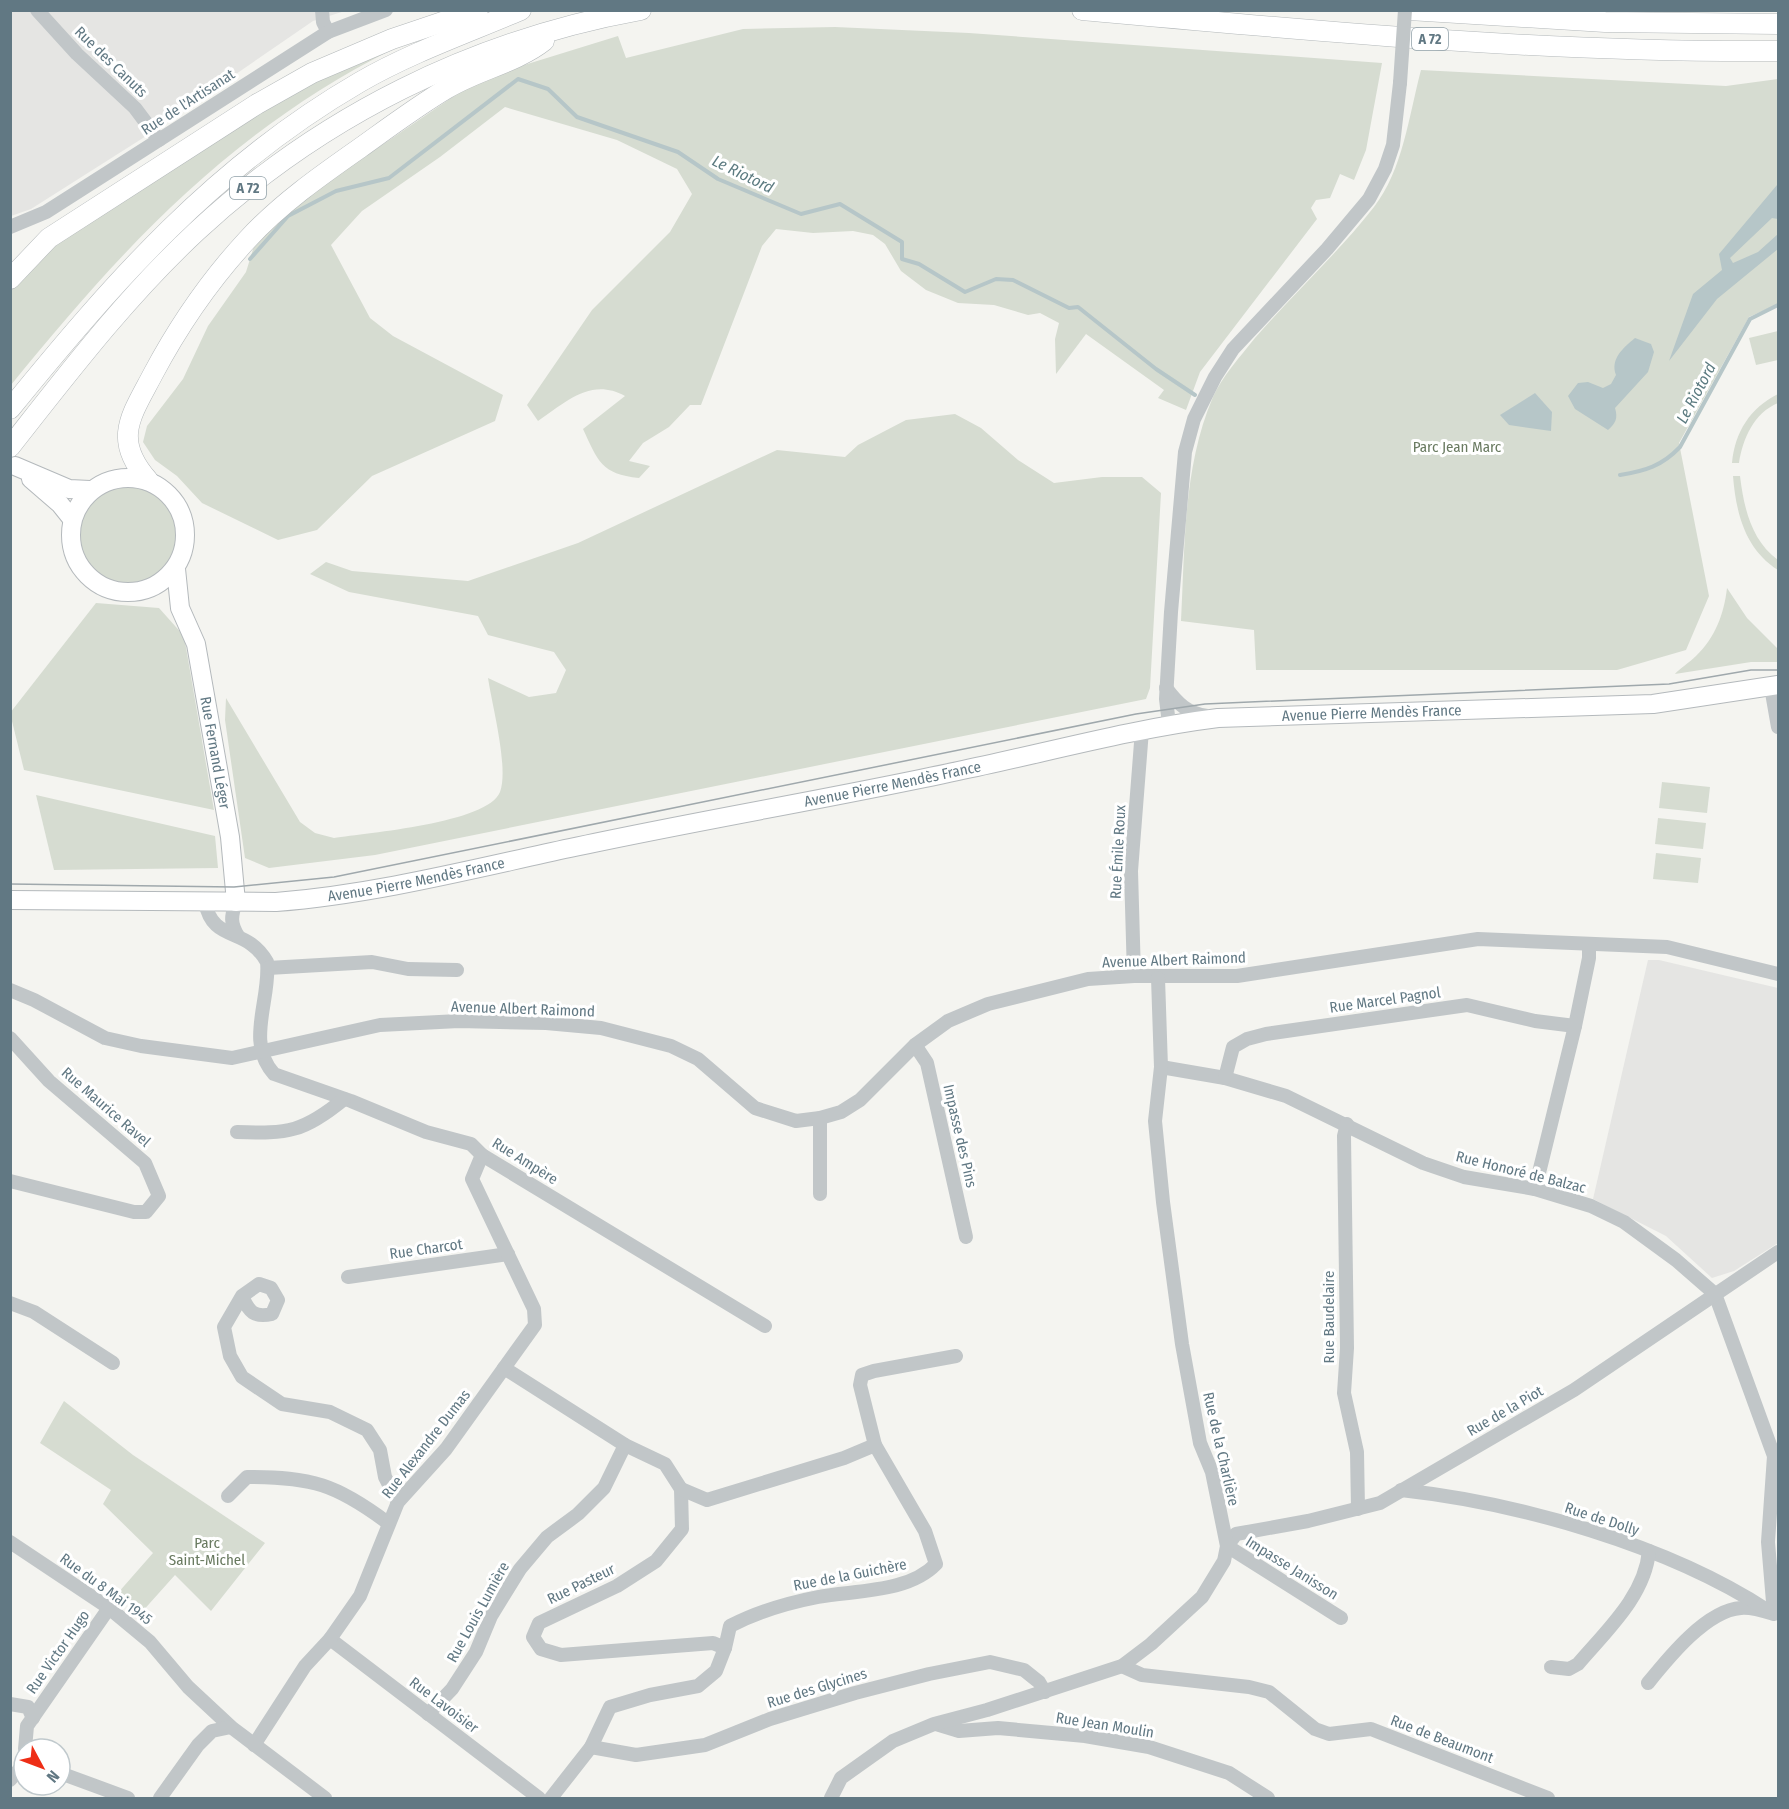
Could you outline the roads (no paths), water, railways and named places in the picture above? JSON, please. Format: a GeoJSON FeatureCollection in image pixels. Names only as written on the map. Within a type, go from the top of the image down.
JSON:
{"type":"FeatureCollection","features":[{"type":"Feature","properties":{"kind":"highway"},"geometry":{"type":"LineString","coordinates":[[10,279],[49,238],[257,104],[312,73],[392,39],[478,10]]}},
{"type":"Feature","properties":{"kind":"highway","name":"A 72"},"geometry":{"type":"LineString","coordinates":[[10,409],[86,315],[172,224],[215,185],[277,136],[360,82],[427,49],[521,10]]}},
{"type":"Feature","properties":{"kind":"highway","name":"A 72"},"geometry":{"type":"LineString","coordinates":[[10,447],[88,349],[197,231],[258,180],[323,133],[392,93],[468,58],[559,28],[641,10]]}},
{"type":"Feature","properties":{"kind":"highway","name":"A 72"},"geometry":{"type":"LineString","coordinates":[[1082,10],[1553,47],[1671,51],[1779,51]]}},
{"type":"Feature","properties":{"kind":"highway","name":"A 72"},"geometry":{"type":"LineString","coordinates":[[1407,10],[1605,22],[1779,24]]}},
{"type":"Feature","properties":{"kind":"highway"},"geometry":{"type":"LineString","coordinates":[[148,480],[134,464],[127,438],[131,416],[177,336],[247,240],[282,206],[321,175],[422,104],[476,73],[534,49],[559,28]]}},
{"type":"Feature","properties":{"kind":"main road"},"geometry":{"type":"LineString","coordinates":[[72,519],[60,504],[15,466],[69,489],[90,490],[118,478],[148,480],[169,494],[179,508],[184,524],[185,541],[176,569],[148,590],[126,592],[110,590],[96,583],[84,572],[75,558],[71,543],[72,519],[90,490]]}},
{"type":"Feature","properties":{"kind":"main road","name":"Rue Fernand Léger"},"geometry":{"type":"LineString","coordinates":[[176,569],[180,608],[196,644],[230,837],[236,902]]}},
{"type":"Feature","properties":{"kind":"main road"},"geometry":{"type":"LineString","coordinates":[[148,590],[180,608]]}},
{"type":"Feature","properties":{"kind":"main road","name":"Avenue Pierre Mendès France"},"geometry":{"type":"LineString","coordinates":[[10,900],[236,902],[296,900],[366,892],[621,837],[958,771],[1169,724],[1218,718],[1653,704],[1775,686]]}},
{"type":"Feature","properties":{"kind":"street","name":"Rue des Canuts"},"geometry":{"type":"LineString","coordinates":[[37,10],[77,54],[135,108],[159,140]]}},
{"type":"Feature","properties":{"kind":"street"},"geometry":{"type":"LineString","coordinates":[[322,10],[323,22],[328,32]]}},
{"type":"Feature","properties":{"kind":"street","name":"Rue de l'Artisanat"},"geometry":{"type":"LineString","coordinates":[[10,226],[46,212],[328,32],[386,10]]}},
{"type":"Feature","properties":{"kind":"street"},"geometry":{"type":"LineString","coordinates":[[1169,724],[1166,688],[1184,462],[1194,419],[1215,377],[1233,349],[1327,249],[1374,190],[1385,169],[1393,145],[1407,10]]}},
{"type":"Feature","properties":{"kind":"street"},"geometry":{"type":"LineString","coordinates":[[1775,686],[1779,727]]}},
{"type":"Feature","properties":{"kind":"street"},"geometry":{"type":"LineString","coordinates":[[1166,688],[1176,701],[1191,714],[1218,718]]}},
{"type":"Feature","properties":{"kind":"street","name":"Rue Émile Roux"},"geometry":{"type":"LineString","coordinates":[[1134,976],[1131,871],[1142,730]]}},
{"type":"Feature","properties":{"kind":"street"},"geometry":{"type":"LineString","coordinates":[[206,902],[208,916],[218,928],[238,936],[260,950],[268,968],[265,1050]]}},
{"type":"Feature","properties":{"kind":"street"},"geometry":{"type":"LineString","coordinates":[[236,902],[231,916],[232,927],[238,936]]}},
{"type":"Feature","properties":{"kind":"street","name":"Avenue Albert Raimond"},"geometry":{"type":"LineString","coordinates":[[10,990],[34,1000],[105,1038],[232,1058],[391,1025],[459,1021],[546,1023],[601,1028],[646,1037],[689,1055],[755,1108],[796,1121],[820,1119],[841,1112],[860,1100],[915,1045],[948,1021],[988,1004],[1088,979],[1134,976],[1158,978],[1237,976],[1478,939],[1666,947],[1779,974]]}},
{"type":"Feature","properties":{"kind":"street"},"geometry":{"type":"LineString","coordinates":[[1534,1189],[1575,1026],[1589,944]]}},
{"type":"Feature","properties":{"kind":"street"},"geometry":{"type":"LineString","coordinates":[[268,968],[372,962],[408,969],[457,970]]}},
{"type":"Feature","properties":{"kind":"street","name":"Rue de la Charlière"},"geometry":{"type":"LineString","coordinates":[[1158,978],[1161,1067],[1155,1121],[1182,1344],[1200,1443],[1212,1472],[1227,1546]]}},
{"type":"Feature","properties":{"kind":"street","name":"Avenue Albert Raimond"},"geometry":{"type":"LineString","coordinates":[[10,982],[38,993],[108,1031],[189,1050]]}},
{"type":"Feature","properties":{"kind":"street","name":"Rue Marcel Pagnol"},"geometry":{"type":"LineString","coordinates":[[1224,1078],[1233,1047],[1247,1039],[1266,1034],[1467,1005],[1535,1021],[1575,1026]]}},
{"type":"Feature","properties":{"kind":"street","name":"Rue Maurice Ravel"},"geometry":{"type":"LineString","coordinates":[[10,1038],[49,1080],[145,1163],[159,1196],[146,1212],[134,1212],[10,1181]]}},
{"type":"Feature","properties":{"kind":"street","name":"Impasse des Pins"},"geometry":{"type":"LineString","coordinates":[[915,1045],[927,1063],[966,1237]]}},
{"type":"Feature","properties":{"kind":"street","name":"Rue Ampère"},"geometry":{"type":"LineString","coordinates":[[265,1050],[266,1065],[274,1074],[426,1132],[471,1144],[482,1155],[765,1326]]}},
{"type":"Feature","properties":{"kind":"street","name":"Rue Honoré de Balzac"},"geometry":{"type":"LineString","coordinates":[[1161,1067],[1224,1078],[1286,1096],[1423,1163],[1464,1178],[1534,1189],[1591,1206],[1624,1222],[1676,1260],[1715,1294],[1774,1456],[1768,1542],[1776,1616]]}},
{"type":"Feature","properties":{"kind":"street"},"geometry":{"type":"LineString","coordinates":[[237,1132],[267,1133],[296,1130],[320,1118],[344,1099]]}},
{"type":"Feature","properties":{"kind":"street"},"geometry":{"type":"LineString","coordinates":[[820,1119],[820,1194]]}},
{"type":"Feature","properties":{"kind":"street","name":"Rue Baudelaire"},"geometry":{"type":"LineString","coordinates":[[1347,1124],[1344,1240],[1347,1348],[1344,1393],[1357,1452],[1358,1509]]}},
{"type":"Feature","properties":{"kind":"street","name":"Rue Alexandre Dumas"},"geometry":{"type":"LineString","coordinates":[[254,1745],[305,1666],[330,1639],[360,1596],[398,1502],[446,1449],[535,1325],[534,1309],[472,1179],[482,1155]]}},
{"type":"Feature","properties":{"kind":"street","name":"Rue de la Piot"},"geometry":{"type":"LineString","coordinates":[[1227,1546],[1236,1534],[1308,1521],[1380,1503],[1574,1390],[1779,1252]]}},
{"type":"Feature","properties":{"kind":"street","name":"Rue Charcot"},"geometry":{"type":"LineString","coordinates":[[348,1277],[508,1254]]}},
{"type":"Feature","properties":{"kind":"street"},"geometry":{"type":"LineString","coordinates":[[242,1296],[224,1327],[230,1356],[242,1377],[282,1404],[330,1412],[368,1430],[380,1450],[385,1477],[398,1502]]}},
{"type":"Feature","properties":{"kind":"street"},"geometry":{"type":"LineString","coordinates":[[10,1303],[34,1312],[113,1363]]}},
{"type":"Feature","properties":{"kind":"street","name":"Rue de la Guichère"},"geometry":{"type":"LineString","coordinates":[[725,1648],[730,1626],[760,1611],[818,1597],[887,1587],[925,1576],[936,1564],[925,1531],[875,1445],[860,1385],[862,1375],[956,1356]]}},
{"type":"Feature","properties":{"kind":"street"},"geometry":{"type":"LineString","coordinates":[[504,1368],[625,1445],[665,1464],[681,1489],[707,1500],[844,1458],[875,1445]]}},
{"type":"Feature","properties":{"kind":"street","name":"Rue Louis Lumière"},"geometry":{"type":"LineString","coordinates":[[428,1714],[452,1689],[464,1671],[476,1652],[491,1616],[520,1569],[547,1537],[578,1514],[604,1488],[625,1445]]}},
{"type":"Feature","properties":{"kind":"street"},"geometry":{"type":"LineString","coordinates":[[228,1496],[247,1477],[279,1477],[321,1482],[362,1503],[388,1523]]}},
{"type":"Feature","properties":{"kind":"street","name":"Rue Pasteur"},"geometry":{"type":"LineString","coordinates":[[681,1489],[682,1529],[656,1560],[617,1587],[539,1623],[533,1637],[541,1649],[561,1655],[713,1643],[725,1648]]}},
{"type":"Feature","properties":{"kind":"street","name":"Rue de Dolly"},"geometry":{"type":"LineString","coordinates":[[1401,1490],[1533,1514],[1650,1551],[1738,1591],[1776,1616]]}},
{"type":"Feature","properties":{"kind":"street","name":"Rue du 8 Mai 1945"},"geometry":{"type":"LineString","coordinates":[[10,1542],[109,1608],[150,1642],[188,1687],[231,1727],[325,1798]]}},
{"type":"Feature","properties":{"kind":"street"},"geometry":{"type":"LineString","coordinates":[[831,1798],[841,1778],[893,1741],[934,1724],[987,1710],[1122,1666],[1151,1644],[1202,1597],[1224,1561],[1227,1546]]}},
{"type":"Feature","properties":{"kind":"street","name":"Impasse Janisson"},"geometry":{"type":"LineString","coordinates":[[1227,1546],[1341,1618]]}},
{"type":"Feature","properties":{"kind":"street"},"geometry":{"type":"LineString","coordinates":[[1551,1666],[1569,1669],[1584,1657],[1637,1591],[1648,1567],[1650,1551]]}},
{"type":"Feature","properties":{"kind":"street"},"geometry":{"type":"LineString","coordinates":[[1648,1683],[1667,1660],[1720,1612],[1743,1607],[1776,1616]]}},
{"type":"Feature","properties":{"kind":"street","name":"Rue Victor Hugo"},"geometry":{"type":"LineString","coordinates":[[26,1737],[27,1726],[109,1608]]}},
{"type":"Feature","properties":{"kind":"street","name":"Rue Lavoisier"},"geometry":{"type":"LineString","coordinates":[[330,1639],[539,1798]]}},
{"type":"Feature","properties":{"kind":"street"},"geometry":{"type":"LineString","coordinates":[[551,1798],[591,1747],[610,1707],[650,1695],[698,1686],[716,1671],[725,1648]]}},
{"type":"Feature","properties":{"kind":"street","name":"Rue des Glycines"},"geometry":{"type":"LineString","coordinates":[[591,1747],[636,1755],[705,1745],[770,1719],[855,1693],[929,1674],[990,1662],[1024,1670],[1040,1682],[1045,1692]]}},
{"type":"Feature","properties":{"kind":"street","name":"Rue de Beaumont"},"geometry":{"type":"LineString","coordinates":[[1122,1666],[1142,1675],[1269,1692],[1315,1729],[1329,1734],[1371,1729],[1548,1798]]}},
{"type":"Feature","properties":{"kind":"street"},"geometry":{"type":"LineString","coordinates":[[10,1704],[28,1707],[33,1718]]}},
{"type":"Feature","properties":{"kind":"street"},"geometry":{"type":"LineString","coordinates":[[987,1710],[991,1723],[998,1728]]}},
{"type":"Feature","properties":{"kind":"street","name":"Rue Jean Moulin"},"geometry":{"type":"LineString","coordinates":[[934,1724],[959,1731],[998,1728],[1085,1736],[1149,1747],[1229,1773],[1268,1798]]}},
{"type":"Feature","properties":{"kind":"street"},"geometry":{"type":"LineString","coordinates":[[160,1798],[198,1744],[213,1731],[231,1727]]}},
{"type":"Feature","properties":{"kind":"street"},"geometry":{"type":"LineString","coordinates":[[72,1777],[128,1798]]}},
{"type":"Feature","properties":{"kind":"waterway","name":"Le Riotord"},"geometry":{"type":"LineString","coordinates":[[250,259],[288,216],[336,191],[389,178],[518,79],[548,89],[577,117],[678,152],[718,179],[801,214],[840,204],[902,242],[902,259],[919,264],[965,292],[996,279],[1013,280],[1069,308],[1078,307],[1156,369],[1195,395]]}},
{"type":"Feature","properties":{"kind":"waterway","name":"Le Riotord"},"geometry":{"type":"LineString","coordinates":[[1620,475],[1653,467],[1667,459],[1680,447],[1750,319],[1778,305]]}},
{"type":"Feature","properties":{"kind":"tram line"},"geometry":{"type":"LineString","coordinates":[[10,884],[234,887],[334,877],[1136,714],[1205,704],[1669,684],[1751,670],[1778,670]]}},
{"type":"Feature","properties":{"kind":"park label","name":"Parc Jean Marc"},"geometry":{"type":"Point","coordinates":[1457,447]}},
{"type":"Feature","properties":{"kind":"park label","name":"Parc Saint-Michel"},"geometry":{"type":"Point","coordinates":[207,1552]}}]}
